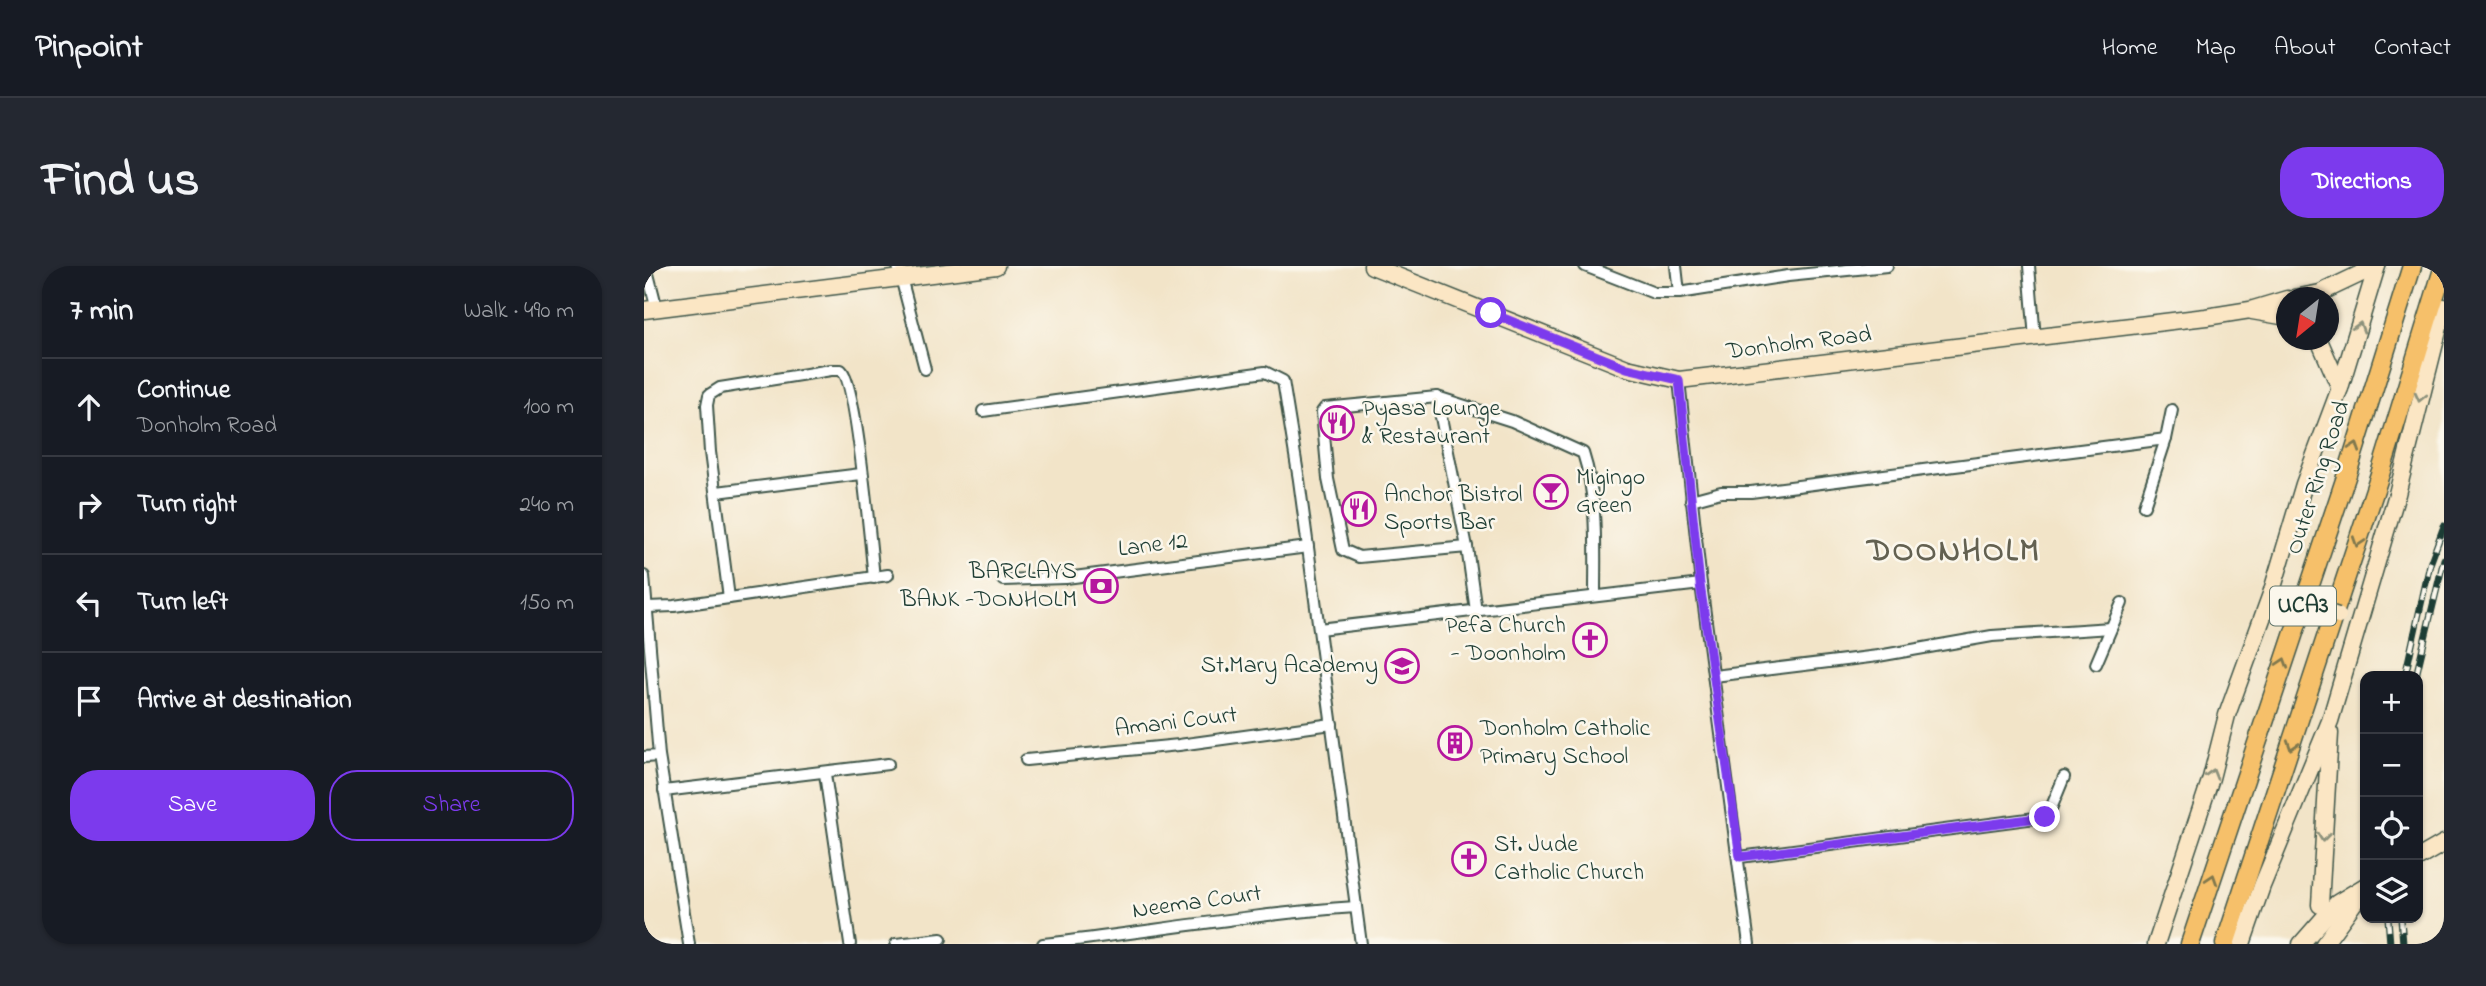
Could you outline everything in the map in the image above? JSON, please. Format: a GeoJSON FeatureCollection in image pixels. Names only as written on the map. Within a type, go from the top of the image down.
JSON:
{"type":"FeatureCollection","features":[{"type":"Feature","properties":{"kind":"main road"},"geometry":{"type":"LineString","coordinates":[[650,310],[899,272],[996,266]]}},
{"type":"Feature","properties":{"kind":"main road","name":"Donholm Road"},"geometry":{"type":"LineString","coordinates":[[1371,266],[1627,368],[1679,380],[2035,339],[2250,310]]}},
{"type":"Feature","properties":{"kind":"main road"},"geometry":{"type":"LineString","coordinates":[[2333,287],[2377,266]]}},
{"type":"Feature","properties":{"kind":"main road","name":"Outer Ring Road"},"geometry":{"type":"LineString","coordinates":[[2156,944],[2211,778],[2227,715],[2279,597],[2304,484],[2340,388],[2377,266]]}},
{"type":"Feature","properties":{"kind":"main road","name":"Outer Ring Road"},"geometry":{"type":"LineString","coordinates":[[2190,944],[2347,474],[2412,266]]}},
{"type":"Feature","properties":{"kind":"main road","name":"UCA3"},"geometry":{"type":"LineString","coordinates":[[2225,944],[2381,471],[2444,266]]}},
{"type":"Feature","properties":{"kind":"main road"},"geometry":{"type":"LineString","coordinates":[[2250,310],[2276,302]]}},
{"type":"Feature","properties":{"kind":"main road","name":"UCA3"},"geometry":{"type":"LineString","coordinates":[[2242,944],[2266,876],[2330,720],[2397,494],[2444,307]]}},
{"type":"Feature","properties":{"kind":"main road"},"geometry":{"type":"LineString","coordinates":[[2250,310],[2276,315]]}},
{"type":"Feature","properties":{"kind":"main road"},"geometry":{"type":"LineString","coordinates":[[2323,350],[2340,388]]}},
{"type":"Feature","properties":{"kind":"main road"},"geometry":{"type":"LineString","coordinates":[[2279,597],[2357,622]]}},
{"type":"Feature","properties":{"kind":"main road"},"geometry":{"type":"LineString","coordinates":[[2320,905],[2319,875],[2329,783],[2330,720]]}},
{"type":"Feature","properties":{"kind":"main road"},"geometry":{"type":"LineString","coordinates":[[2423,854],[2444,843]]}},
{"type":"Feature","properties":{"kind":"main road"},"geometry":{"type":"LineString","coordinates":[[2301,944],[2337,903],[2360,890]]}},
{"type":"Feature","properties":{"kind":"main road"},"geometry":{"type":"LineString","coordinates":[[2325,944],[2360,894]]}},
{"type":"Feature","properties":{"kind":"street"},"geometry":{"type":"LineString","coordinates":[[646,266],[650,310]]}},
{"type":"Feature","properties":{"kind":"street"},"geometry":{"type":"LineString","coordinates":[[1585,266],[1654,293],[1679,293],[1788,276],[1887,266]]}},
{"type":"Feature","properties":{"kind":"street"},"geometry":{"type":"LineString","coordinates":[[1676,266],[1679,293]]}},
{"type":"Feature","properties":{"kind":"street"},"geometry":{"type":"LineString","coordinates":[[2029,266],[2035,339]]}},
{"type":"Feature","properties":{"kind":"street"},"geometry":{"type":"LineString","coordinates":[[899,272],[925,369]]}},
{"type":"Feature","properties":{"kind":"street"},"geometry":{"type":"LineString","coordinates":[[729,598],[707,405],[713,390],[831,370],[841,370],[847,378],[857,430],[874,578]]}},
{"type":"Feature","properties":{"kind":"street"},"geometry":{"type":"LineString","coordinates":[[983,411],[1148,386],[1271,372],[1286,387],[1361,944]]}},
{"type":"Feature","properties":{"kind":"street"},"geometry":{"type":"LineString","coordinates":[[1679,380],[1700,584],[1740,857],[1749,944]]}},
{"type":"Feature","properties":{"kind":"street"},"geometry":{"type":"LineString","coordinates":[[1437,397],[1467,547],[1476,611]]}},
{"type":"Feature","properties":{"kind":"street"},"geometry":{"type":"LineString","coordinates":[[1467,547],[1359,557],[1343,550],[1328,478],[1322,412],[1325,408],[1437,397],[1512,421],[1583,453],[1594,509],[1595,596]]}},
{"type":"Feature","properties":{"kind":"street"},"geometry":{"type":"LineString","coordinates":[[2144,506],[2166,439],[2172,410]]}},
{"type":"Feature","properties":{"kind":"street"},"geometry":{"type":"LineString","coordinates":[[1691,500],[1721,492],[1751,492],[2166,439]]}},
{"type":"Feature","properties":{"kind":"street"},"geometry":{"type":"LineString","coordinates":[[717,492],[861,474]]}},
{"type":"Feature","properties":{"kind":"street","name":"Lane 12"},"geometry":{"type":"LineString","coordinates":[[1003,579],[1079,576],[1308,547]]}},
{"type":"Feature","properties":{"kind":"street"},"geometry":{"type":"LineString","coordinates":[[647,607],[888,575]]}},
{"type":"Feature","properties":{"kind":"street"},"geometry":{"type":"LineString","coordinates":[[644,576],[659,756],[689,944]]}},
{"type":"Feature","properties":{"kind":"street"},"geometry":{"type":"LineString","coordinates":[[1319,629],[1700,584]]}},
{"type":"Feature","properties":{"kind":"street"},"geometry":{"type":"LineString","coordinates":[[2096,664],[2122,603]]}},
{"type":"Feature","properties":{"kind":"street"},"geometry":{"type":"LineString","coordinates":[[1714,676],[1878,656],[1992,636],[2111,628]]}},
{"type":"Feature","properties":{"kind":"street","name":"Amani Court"},"geometry":{"type":"LineString","coordinates":[[1026,760],[1179,745],[1332,724]]}},
{"type":"Feature","properties":{"kind":"street"},"geometry":{"type":"LineString","coordinates":[[644,757],[659,756]]}},
{"type":"Feature","properties":{"kind":"street"},"geometry":{"type":"LineString","coordinates":[[664,791],[825,774],[888,764]]}},
{"type":"Feature","properties":{"kind":"street"},"geometry":{"type":"LineString","coordinates":[[825,774],[850,944]]}},
{"type":"Feature","properties":{"kind":"street"},"geometry":{"type":"LineString","coordinates":[[1740,857],[2043,817],[2050,811],[2064,778]]}},
{"type":"Feature","properties":{"kind":"street","name":"Neema Court"},"geometry":{"type":"LineString","coordinates":[[1044,944],[1200,926],[1279,912],[1356,907]]}},
{"type":"Feature","properties":{"kind":"street"},"geometry":{"type":"LineString","coordinates":[[896,944],[941,939]]}},
{"type":"Feature","properties":{"kind":"railway"},"geometry":{"type":"LineString","coordinates":[[2406,671],[2430,564],[2444,526]]}},
{"type":"Feature","properties":{"kind":"railway"},"geometry":{"type":"LineString","coordinates":[[2417,671],[2444,559]]}},
{"type":"Feature","properties":{"kind":"railway"},"geometry":{"type":"LineString","coordinates":[[2388,923],[2390,944]]}},
{"type":"Feature","properties":{"kind":"railway"},"geometry":{"type":"LineString","coordinates":[[2401,923],[2403,944]]}},
{"type":"Feature","properties":{"kind":"place","name":"Pyasa Lounge & Restaurant"},"geometry":{"type":"Point","coordinates":[1337,423]}},
{"type":"Feature","properties":{"kind":"place","name":"Migingo Green"},"geometry":{"type":"Point","coordinates":[1551,492]}},
{"type":"Feature","properties":{"kind":"place","name":"Anchor Bistrol Sports Bar"},"geometry":{"type":"Point","coordinates":[1359,509]}},
{"type":"Feature","properties":{"kind":"place","name":"BARCLAYS BANK -DONHOLM"},"geometry":{"type":"Point","coordinates":[1101,586]}},
{"type":"Feature","properties":{"kind":"place","name":"Pefa Church - Doonholm"},"geometry":{"type":"Point","coordinates":[1590,640]}},
{"type":"Feature","properties":{"kind":"place","name":"St.Mary Academy"},"geometry":{"type":"Point","coordinates":[1402,666]}},
{"type":"Feature","properties":{"kind":"place","name":"Donholm Catholic Primary School"},"geometry":{"type":"Point","coordinates":[1455,743]}},
{"type":"Feature","properties":{"kind":"place","name":"St. Jude Catholic Church"},"geometry":{"type":"Point","coordinates":[1469,859]}},
{"type":"Feature","properties":{"kind":"district","name":"DOONHOLM"},"geometry":{"type":"Point","coordinates":[1954,552]}},
{"type":"Feature","properties":{"kind":"route"},"geometry":{"type":"LineString","coordinates":[[1491,313],[1627,368],[1679,380],[1700,584],[1740,857],[2045,817]]}}]}
